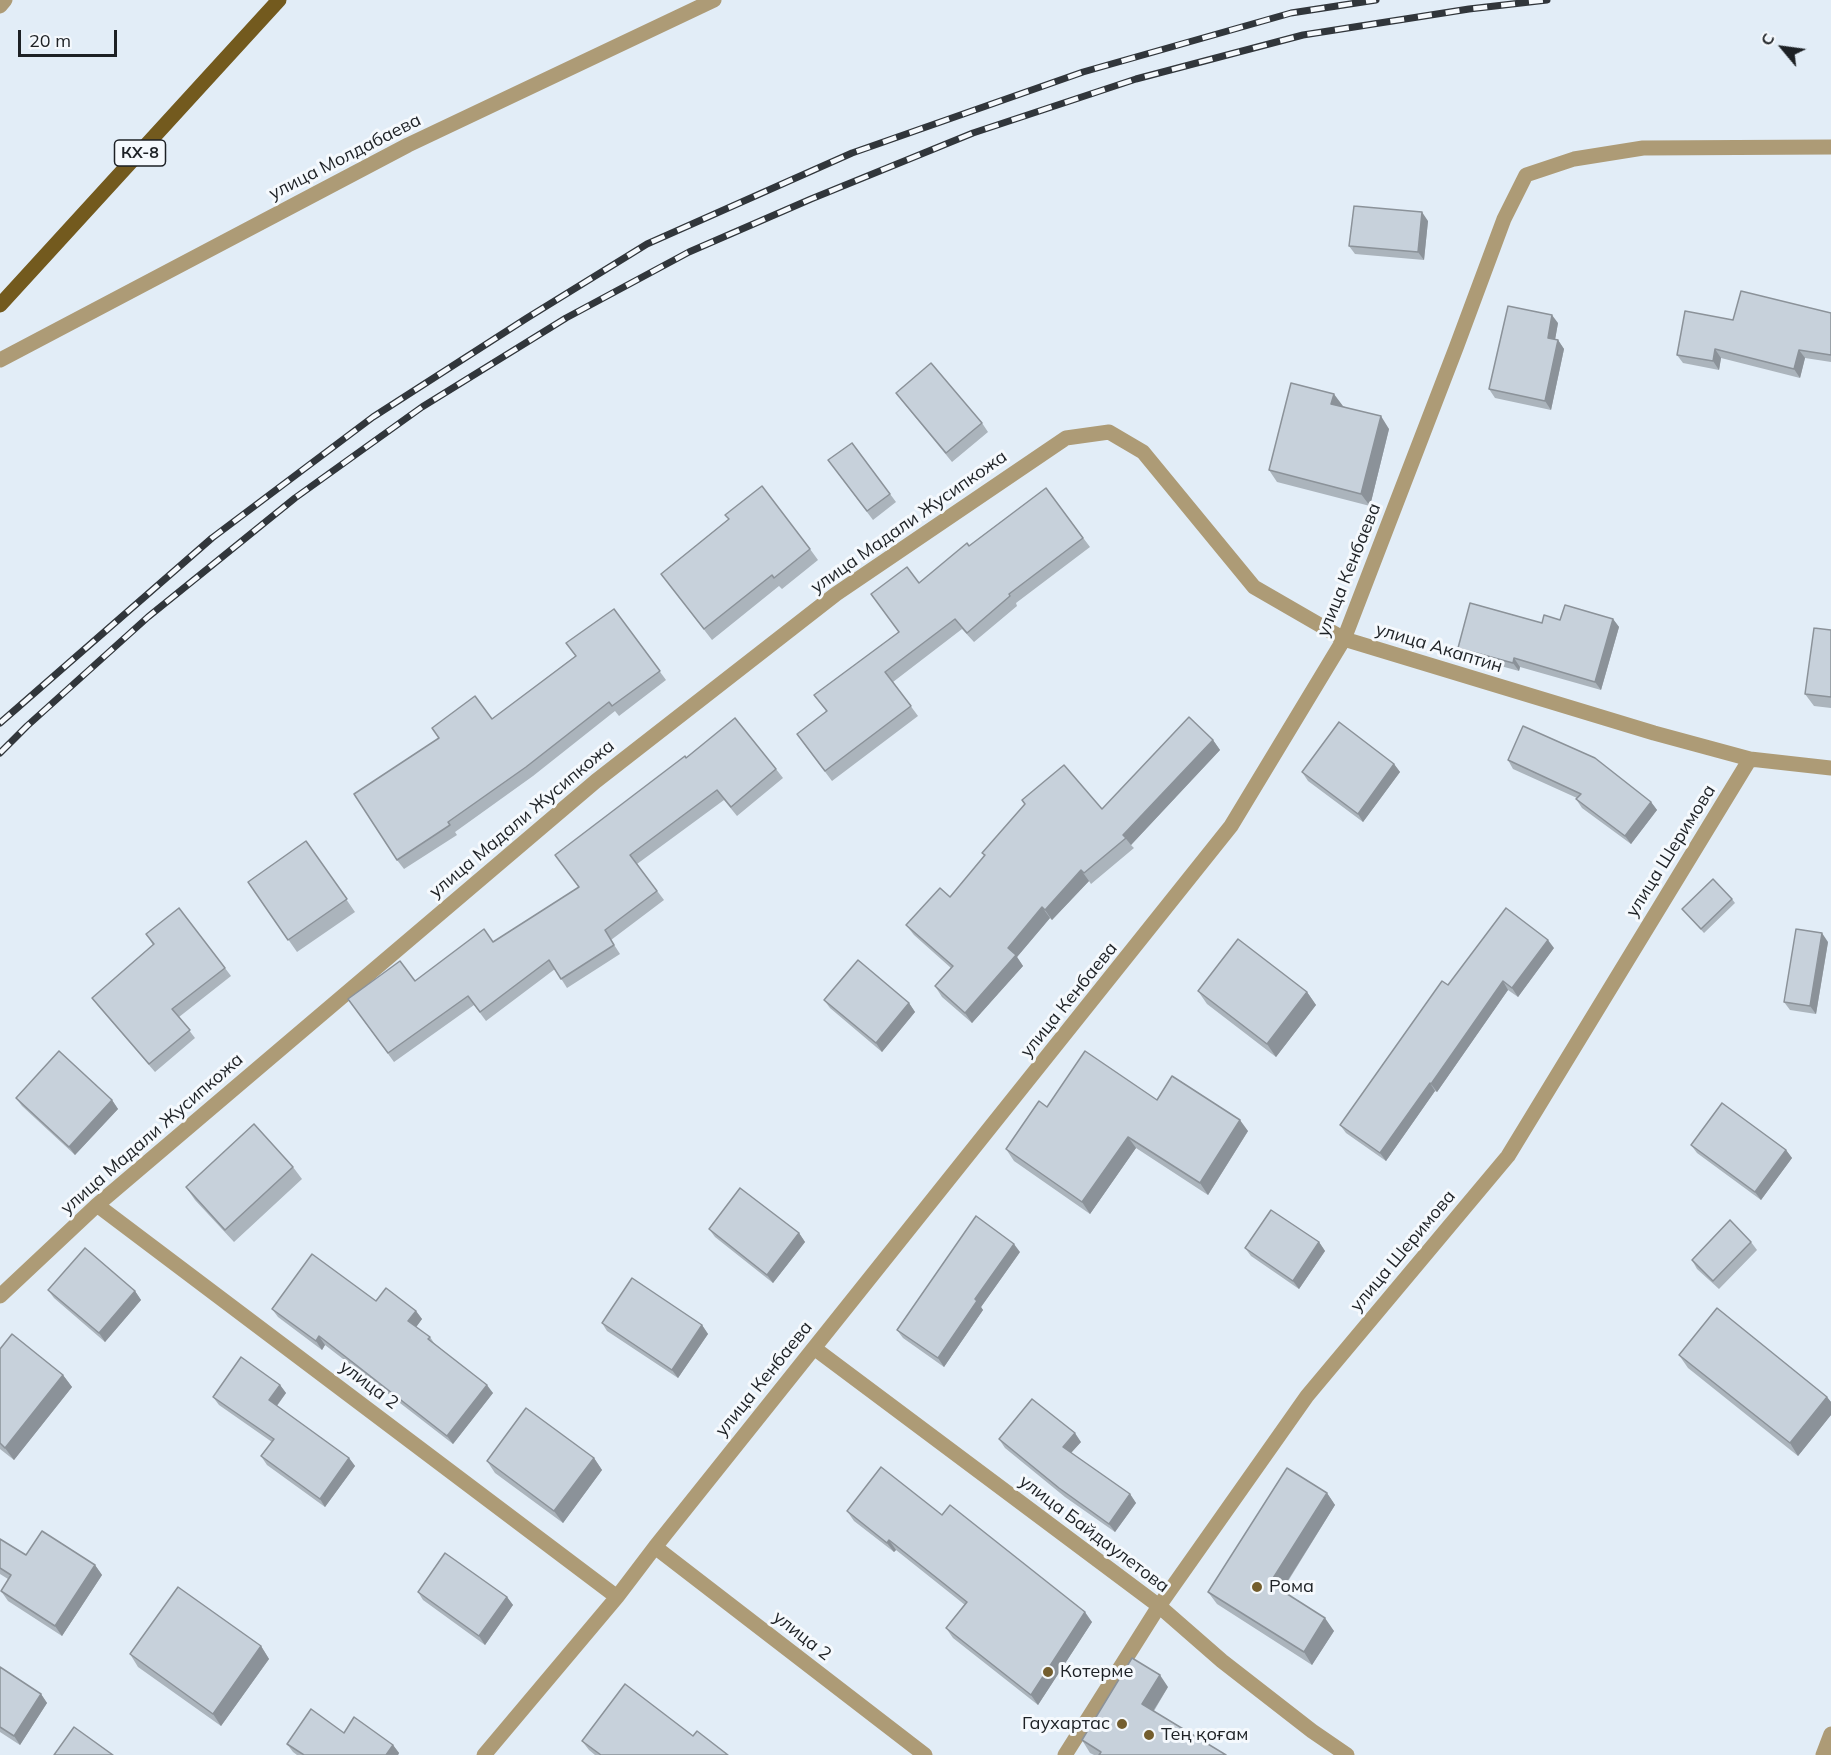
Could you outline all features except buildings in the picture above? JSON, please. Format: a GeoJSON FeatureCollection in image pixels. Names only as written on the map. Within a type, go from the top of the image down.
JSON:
{"type":"FeatureCollection","features":[{"type":"Feature","properties":{"kind":"main road","name":"КХ-8"},"geometry":{"type":"LineString","coordinates":[[0,306],[279,0]]}},
{"type":"Feature","properties":{"kind":"street"},"geometry":{"type":"LineString","coordinates":[[0,6],[5,0]]}},
{"type":"Feature","properties":{"kind":"street","name":"улица Молдабаева"},"geometry":{"type":"LineString","coordinates":[[0,360],[408,146],[714,0]]}},
{"type":"Feature","properties":{"kind":"street","name":"улица Кенбаева"},"geometry":{"type":"LineString","coordinates":[[484,1755],[617,1597],[1232,826],[1344,639],[1503,219],[1526,175],[1574,159],[1643,148],[1831,147]]}},
{"type":"Feature","properties":{"kind":"street","name":"улица Акаптин"},"geometry":{"type":"LineString","coordinates":[[1109,432],[1143,452],[1254,587],[1344,639],[1654,733],[1750,759],[1831,768]]}},
{"type":"Feature","properties":{"kind":"street","name":"улица Мадали Жусипкожа"},"geometry":{"type":"LineString","coordinates":[[0,1296],[97,1205],[596,781],[836,594],[1066,438],[1109,432]]}},
{"type":"Feature","properties":{"kind":"street","name":"улица Шеримова"},"geometry":{"type":"LineString","coordinates":[[1065,1755],[1159,1606],[1307,1396],[1508,1156],[1750,759]]}},
{"type":"Feature","properties":{"kind":"street","name":"улица 2"},"geometry":{"type":"LineString","coordinates":[[97,1205],[617,1597]]}},
{"type":"Feature","properties":{"kind":"street","name":"улица Байдаулетова"},"geometry":{"type":"LineString","coordinates":[[814,1348],[1159,1606],[1222,1661],[1312,1731],[1347,1755]]}},
{"type":"Feature","properties":{"kind":"street","name":"улица 2"},"geometry":{"type":"LineString","coordinates":[[655,1547],[925,1755]]}},
{"type":"Feature","properties":{"kind":"street"},"geometry":{"type":"LineString","coordinates":[[1823,1755],[1831,1734]]}},
{"type":"Feature","properties":{"kind":"railway"},"geometry":{"type":"LineString","coordinates":[[0,723],[212,538],[373,417],[647,244],[852,153],[1083,72],[1291,13],[1376,0]]}},
{"type":"Feature","properties":{"kind":"railway"},"geometry":{"type":"LineString","coordinates":[[0,753],[148,617],[295,498],[422,407],[566,318],[689,252],[973,133],[1136,79],[1303,35],[1469,9],[1547,0]]}},
{"type":"Feature","properties":{"kind":"place","name":"Рома"},"geometry":{"type":"Point","coordinates":[1257,1587]}},
{"type":"Feature","properties":{"kind":"place","name":"Котерме"},"geometry":{"type":"Point","coordinates":[1048,1672]}},
{"type":"Feature","properties":{"kind":"place","name":"Гаухартас"},"geometry":{"type":"Point","coordinates":[1122,1724]}},
{"type":"Feature","properties":{"kind":"place","name":"Тең қоғам"},"geometry":{"type":"Point","coordinates":[1149,1735]}}]}
